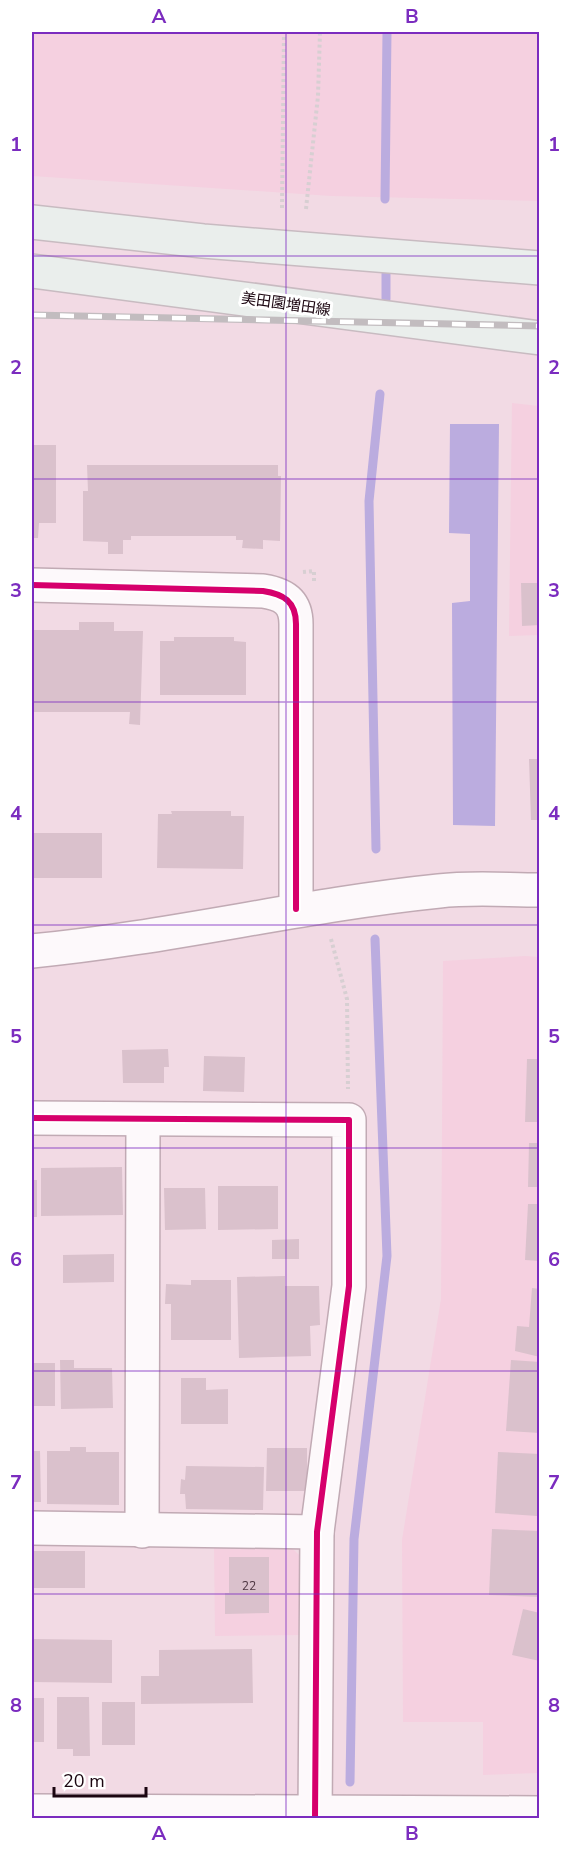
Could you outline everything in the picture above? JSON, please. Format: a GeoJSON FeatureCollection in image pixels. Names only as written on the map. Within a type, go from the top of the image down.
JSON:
{"type":"FeatureCollection","features":[{"type":"Feature","properties":{"kind":"main road"},"geometry":{"type":"LineString","coordinates":[[32,222],[203,241],[540,268]]}},
{"type":"Feature","properties":{"kind":"main road","name":"美田園増田線"},"geometry":{"type":"LineString","coordinates":[[32,271],[540,338]]}},
{"type":"Feature","properties":{"kind":"street"},"geometry":{"type":"LineString","coordinates":[[32,585],[263,591],[280,593],[288,599],[296,615],[296,909]]}},
{"type":"Feature","properties":{"kind":"street"},"geometry":{"type":"LineString","coordinates":[[32,951],[154,935],[296,909],[442,890],[540,890]]}},
{"type":"Feature","properties":{"kind":"street"},"geometry":{"type":"LineString","coordinates":[[32,1118],[143,1121],[349,1120],[350,1286],[317,1532],[315,1815]]}},
{"type":"Feature","properties":{"kind":"street"},"geometry":{"type":"LineString","coordinates":[[142,1531],[143,1121]]}},
{"type":"Feature","properties":{"kind":"street"},"geometry":{"type":"LineString","coordinates":[[32,1528],[317,1532]]}},
{"type":"Feature","properties":{"kind":"street"},"geometry":{"type":"LineString","coordinates":[[32,1811],[535,1815]]}},
{"type":"Feature","properties":{"kind":"path"},"geometry":{"type":"LineString","coordinates":[[282,208],[284,32]]}},
{"type":"Feature","properties":{"kind":"path"},"geometry":{"type":"LineString","coordinates":[[306,209],[318,96],[320,32]]}},
{"type":"Feature","properties":{"kind":"path"},"geometry":{"type":"LineString","coordinates":[[331,939],[347,999],[349,1120]]}},
{"type":"Feature","properties":{"kind":"shaded area"},"geometry":{"type":"Polygon","coordinates":[[[32,32],[539,32],[539,201],[331,196],[32,176],[32,32]]]}},
{"type":"Feature","properties":{"kind":"shaded area"},"geometry":{"type":"Polygon","coordinates":[[[512,403],[539,406],[540,635],[509,636],[512,403]]]}},
{"type":"Feature","properties":{"kind":"shaded area"},"geometry":{"type":"Polygon","coordinates":[[[450,424],[499,424],[495,826],[453,825],[452,603],[470,601],[470,534],[449,533],[450,424]]]}},
{"type":"Feature","properties":{"kind":"shaded area"},"geometry":{"type":"Polygon","coordinates":[[[539,957],[539,1773],[483,1775],[483,1722],[403,1722],[402,1540],[441,1299],[443,961],[539,957]]]}},
{"type":"Feature","properties":{"kind":"shaded area"},"geometry":{"type":"Polygon","coordinates":[[[214,1544],[288,1544],[302,1558],[302,1635],[215,1636],[214,1544]]]}},
{"type":"Feature","properties":{"kind":"building"},"geometry":{"type":"Polygon","coordinates":[[[32,445],[56,445],[56,523],[39,523],[38,538],[32,538],[32,445]]]}},
{"type":"Feature","properties":{"kind":"building"},"geometry":{"type":"Polygon","coordinates":[[[87,465],[278,465],[278,476],[281,476],[280,541],[263,540],[263,549],[242,548],[243,540],[236,540],[236,536],[131,536],[131,540],[123,540],[123,554],[108,554],[108,542],[83,541],[83,491],[88,491],[87,465]]]}},
{"type":"Feature","properties":{"kind":"building"},"geometry":{"type":"Polygon","coordinates":[[[521,583],[540,583],[540,625],[522,626],[521,583]]]}},
{"type":"Feature","properties":{"kind":"building"},"geometry":{"type":"Polygon","coordinates":[[[79,622],[114,622],[114,631],[143,631],[140,725],[129,724],[130,712],[32,712],[32,630],[79,630],[79,622]]]}},
{"type":"Feature","properties":{"kind":"building"},"geometry":{"type":"Polygon","coordinates":[[[174,637],[234,637],[234,641],[246,642],[246,695],[160,695],[160,641],[174,641],[174,637]]]}},
{"type":"Feature","properties":{"kind":"building"},"geometry":{"type":"Polygon","coordinates":[[[529,759],[540,759],[540,820],[531,820],[529,759]]]}},
{"type":"Feature","properties":{"kind":"building"},"geometry":{"type":"Polygon","coordinates":[[[171,811],[231,811],[231,816],[244,816],[243,869],[157,868],[158,814],[172,814],[171,811]]]}},
{"type":"Feature","properties":{"kind":"building"},"geometry":{"type":"Polygon","coordinates":[[[32,833],[102,833],[102,878],[32,878],[32,833]]]}},
{"type":"Feature","properties":{"kind":"building"},"geometry":{"type":"Polygon","coordinates":[[[168,1049],[169,1067],[164,1067],[164,1083],[123,1083],[122,1050],[168,1049]]]}},
{"type":"Feature","properties":{"kind":"building"},"geometry":{"type":"Polygon","coordinates":[[[204,1056],[245,1057],[244,1092],[203,1091],[204,1056]]]}},
{"type":"Feature","properties":{"kind":"building"},"geometry":{"type":"Polygon","coordinates":[[[527,1059],[540,1059],[540,1122],[525,1122],[527,1059]]]}},
{"type":"Feature","properties":{"kind":"building"},"geometry":{"type":"Polygon","coordinates":[[[529,1143],[540,1143],[540,1187],[528,1187],[529,1143]]]}},
{"type":"Feature","properties":{"kind":"building"},"geometry":{"type":"Polygon","coordinates":[[[122,1167],[123,1215],[41,1216],[41,1168],[122,1167]]]}},
{"type":"Feature","properties":{"kind":"building"},"geometry":{"type":"Polygon","coordinates":[[[32,1180],[37,1180],[37,1217],[32,1217],[32,1180]]]}},
{"type":"Feature","properties":{"kind":"building"},"geometry":{"type":"Polygon","coordinates":[[[218,1186],[278,1186],[278,1229],[218,1230],[218,1186]]]}},
{"type":"Feature","properties":{"kind":"building"},"geometry":{"type":"Polygon","coordinates":[[[164,1188],[205,1188],[206,1229],[165,1230],[164,1188]]]}},
{"type":"Feature","properties":{"kind":"building"},"geometry":{"type":"Polygon","coordinates":[[[528,1204],[540,1204],[540,1261],[525,1260],[528,1204]]]}},
{"type":"Feature","properties":{"kind":"building"},"geometry":{"type":"Polygon","coordinates":[[[299,1239],[299,1259],[272,1259],[272,1240],[299,1239]]]}},
{"type":"Feature","properties":{"kind":"building"},"geometry":{"type":"Polygon","coordinates":[[[114,1254],[114,1282],[63,1283],[63,1255],[114,1254]]]}},
{"type":"Feature","properties":{"kind":"building"},"geometry":{"type":"Polygon","coordinates":[[[285,1276],[285,1286],[319,1286],[320,1325],[310,1326],[311,1356],[239,1358],[237,1277],[285,1276]]]}},
{"type":"Feature","properties":{"kind":"building"},"geometry":{"type":"Polygon","coordinates":[[[191,1280],[231,1280],[231,1340],[171,1340],[171,1304],[165,1304],[166,1284],[191,1285],[191,1280]]]}},
{"type":"Feature","properties":{"kind":"building"},"geometry":{"type":"Polygon","coordinates":[[[532,1288],[540,1289],[540,1357],[515,1351],[517,1326],[529,1327],[532,1288]]]}},
{"type":"Feature","properties":{"kind":"building"},"geometry":{"type":"Polygon","coordinates":[[[60,1360],[74,1360],[74,1368],[112,1368],[113,1408],[61,1409],[60,1360]]]}},
{"type":"Feature","properties":{"kind":"building"},"geometry":{"type":"Polygon","coordinates":[[[511,1360],[540,1362],[540,1433],[506,1431],[511,1360]]]}},
{"type":"Feature","properties":{"kind":"building"},"geometry":{"type":"Polygon","coordinates":[[[32,1363],[55,1363],[55,1406],[32,1406],[32,1363]]]}},
{"type":"Feature","properties":{"kind":"building"},"geometry":{"type":"Polygon","coordinates":[[[181,1378],[206,1378],[206,1390],[228,1389],[228,1424],[181,1424],[181,1378]]]}},
{"type":"Feature","properties":{"kind":"building"},"geometry":{"type":"Polygon","coordinates":[[[70,1447],[86,1447],[86,1452],[119,1452],[119,1505],[47,1504],[47,1451],[70,1451],[70,1447]]]}},
{"type":"Feature","properties":{"kind":"building"},"geometry":{"type":"Polygon","coordinates":[[[267,1448],[307,1448],[307,1491],[266,1491],[267,1448]]]}},
{"type":"Feature","properties":{"kind":"building"},"geometry":{"type":"Polygon","coordinates":[[[32,1451],[40,1451],[41,1502],[32,1502],[32,1451]]]}},
{"type":"Feature","properties":{"kind":"building"},"geometry":{"type":"Polygon","coordinates":[[[498,1452],[540,1454],[537,1516],[495,1513],[498,1452]]]}},
{"type":"Feature","properties":{"kind":"building"},"geometry":{"type":"Polygon","coordinates":[[[186,1466],[264,1467],[263,1510],[186,1509],[185,1494],[180,1494],[181,1479],[185,1480],[186,1466]]]}},
{"type":"Feature","properties":{"kind":"building"},"geometry":{"type":"Polygon","coordinates":[[[492,1529],[540,1531],[540,1597],[489,1595],[492,1529]]]}},
{"type":"Feature","properties":{"kind":"building"},"geometry":{"type":"Polygon","coordinates":[[[32,1551],[85,1551],[85,1588],[32,1588],[32,1551]]]}},
{"type":"Feature","properties":{"kind":"building"},"geometry":{"type":"Polygon","coordinates":[[[229,1557],[269,1557],[269,1613],[225,1614],[225,1593],[229,1593],[229,1557]]]}},
{"type":"Feature","properties":{"kind":"building"},"geometry":{"type":"Polygon","coordinates":[[[523,1609],[540,1613],[540,1661],[512,1655],[523,1609]]]}},
{"type":"Feature","properties":{"kind":"building"},"geometry":{"type":"Polygon","coordinates":[[[32,1639],[112,1640],[112,1683],[32,1682],[32,1639]]]}},
{"type":"Feature","properties":{"kind":"building"},"geometry":{"type":"Polygon","coordinates":[[[252,1649],[253,1703],[141,1704],[141,1676],[159,1676],[159,1650],[252,1649]]]}},
{"type":"Feature","properties":{"kind":"building"},"geometry":{"type":"Polygon","coordinates":[[[57,1697],[89,1697],[90,1756],[73,1756],[73,1749],[57,1749],[57,1697]]]}},
{"type":"Feature","properties":{"kind":"building"},"geometry":{"type":"Polygon","coordinates":[[[32,1698],[44,1698],[44,1742],[32,1742],[32,1698]]]}},
{"type":"Feature","properties":{"kind":"building"},"geometry":{"type":"Polygon","coordinates":[[[102,1702],[135,1702],[135,1745],[102,1745],[102,1702]]]}},
{"type":"Feature","properties":{"kind":"waterway"},"geometry":{"type":"LineString","coordinates":[[385,199],[387,32]]}},
{"type":"Feature","properties":{"kind":"waterway"},"geometry":{"type":"LineString","coordinates":[[386,274],[386,299]]}},
{"type":"Feature","properties":{"kind":"waterway"},"geometry":{"type":"LineString","coordinates":[[376,849],[369,501],[380,394]]}},
{"type":"Feature","properties":{"kind":"waterway"},"geometry":{"type":"LineString","coordinates":[[350,1782],[354,1539],[387,1256],[375,939]]}},
{"type":"Feature","properties":{"kind":"railway"},"geometry":{"type":"LineString","coordinates":[[32,315],[540,326]]}},
{"type":"Feature","properties":{"kind":"cycle path"},"geometry":{"type":"LineString","coordinates":[[32,585],[263,591],[277,594],[291,604],[296,624],[296,909]]}},
{"type":"Feature","properties":{"kind":"cycle path"},"geometry":{"type":"LineString","coordinates":[[32,1118],[349,1120],[349,1286],[317,1532],[315,1818]]}}]}
